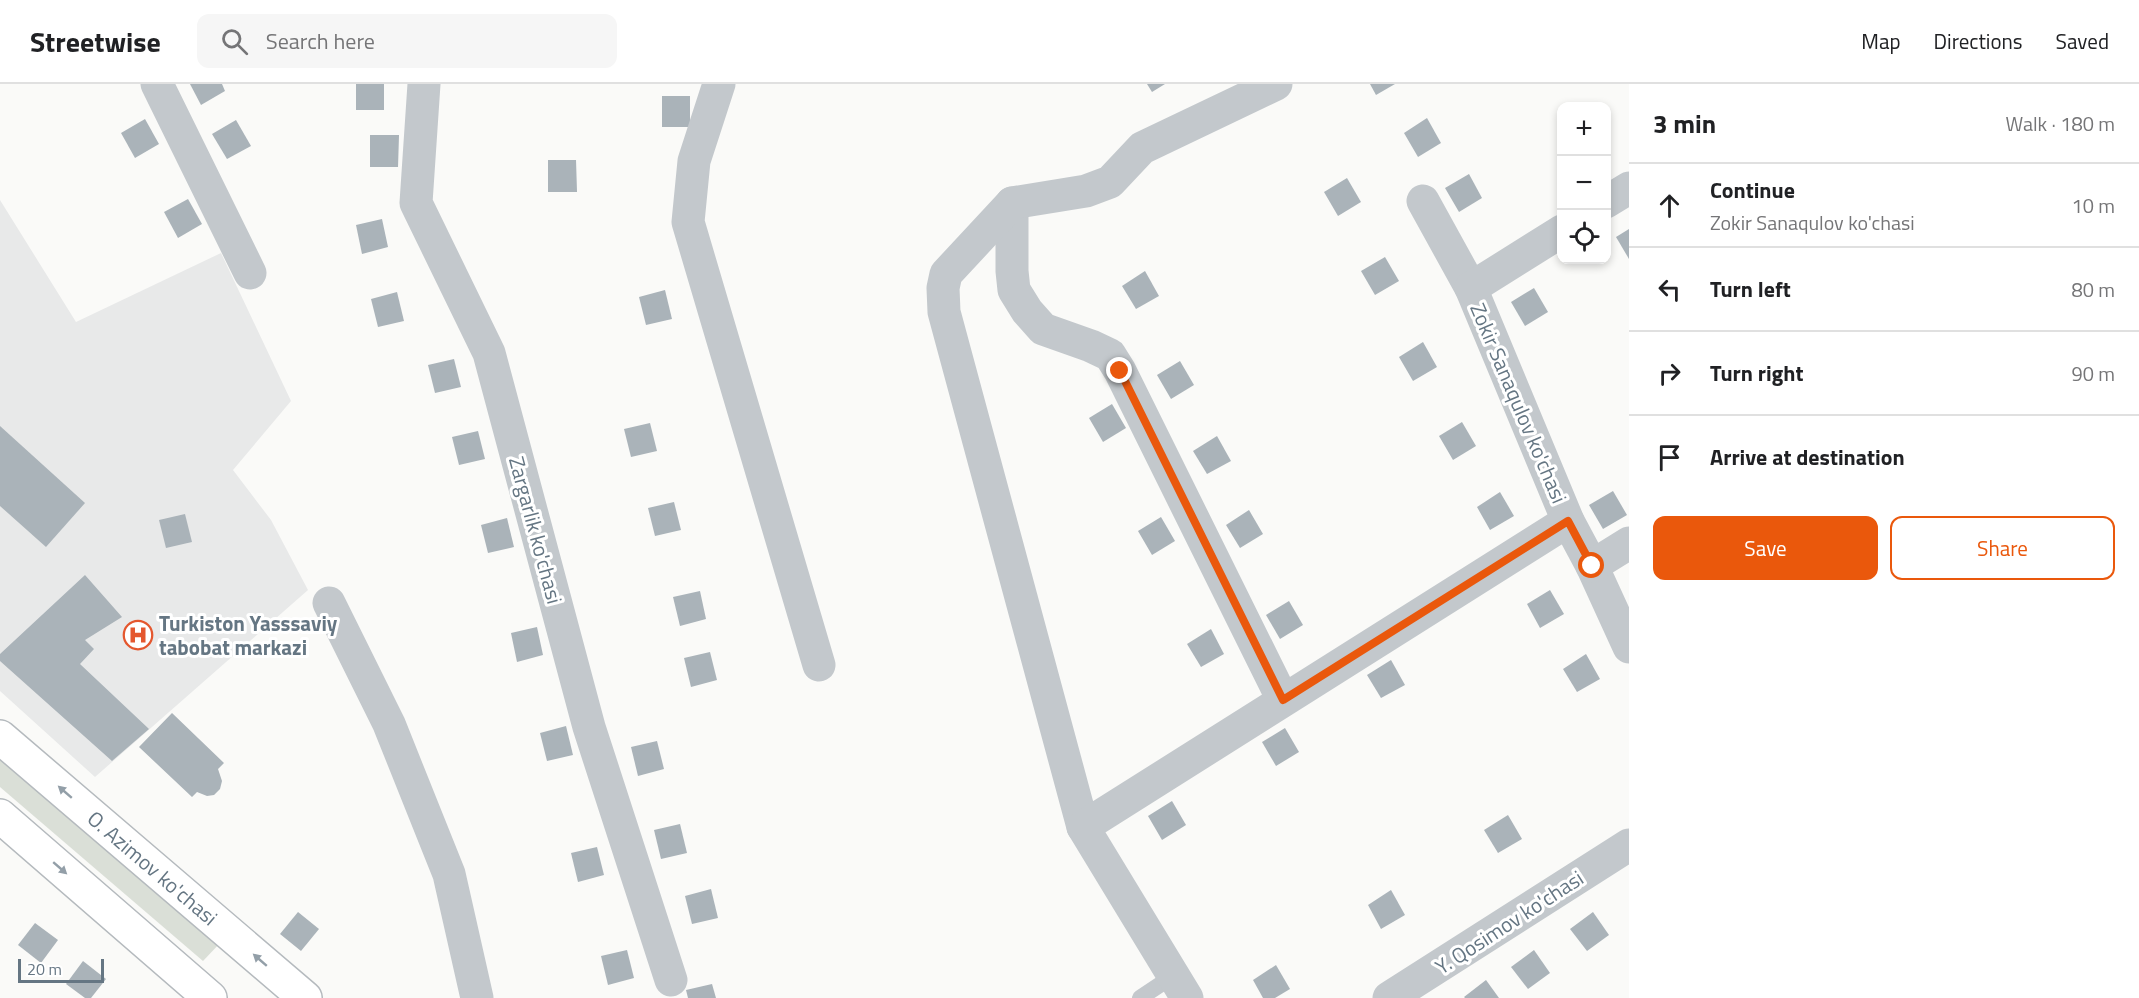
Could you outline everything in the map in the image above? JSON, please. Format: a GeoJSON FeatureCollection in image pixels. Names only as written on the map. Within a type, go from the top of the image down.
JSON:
{"type":"FeatureCollection","features":[{"type":"Feature","properties":{"kind":"main road","name":"O. Azimov ko'chasi"},"geometry":{"type":"LineString","coordinates":[[0,736],[305,998]]}},
{"type":"Feature","properties":{"kind":"main road"},"geometry":{"type":"LineString","coordinates":[[0,816],[210,998]]}},
{"type":"Feature","properties":{"kind":"street"},"geometry":{"type":"LineString","coordinates":[[157,84],[250,273]]}},
{"type":"Feature","properties":{"kind":"street","name":"Zargarlik ko'chasi"},"geometry":{"type":"LineString","coordinates":[[424,84],[416,203],[489,353],[589,727],[671,980]]}},
{"type":"Feature","properties":{"kind":"street"},"geometry":{"type":"LineString","coordinates":[[719,84],[694,161],[688,222],[819,665]]}},
{"type":"Feature","properties":{"kind":"street"},"geometry":{"type":"LineString","coordinates":[[1180,987],[1083,827],[944,312],[943,288],[946,274],[1012,202],[1086,191],[1110,182],[1142,148],[1275,84]]}},
{"type":"Feature","properties":{"kind":"street"},"geometry":{"type":"LineString","coordinates":[[1611,199],[1629,188]]}},
{"type":"Feature","properties":{"kind":"street","name":"Zokir Sanaqulov ko'chasi"},"geometry":{"type":"LineString","coordinates":[[1423,201],[1471,288],[1568,521],[1592,566],[1629,647]]}},
{"type":"Feature","properties":{"kind":"street"},"geometry":{"type":"LineString","coordinates":[[1012,202],[1014,290],[1042,329],[1110,355],[1283,700]]}},
{"type":"Feature","properties":{"kind":"street"},"geometry":{"type":"LineString","coordinates":[[1471,288],[1557,234]]}},
{"type":"Feature","properties":{"kind":"street"},"geometry":{"type":"LineString","coordinates":[[1083,827],[1568,521]]}},
{"type":"Feature","properties":{"kind":"street"},"geometry":{"type":"LineString","coordinates":[[1592,566],[1629,543]]}},
{"type":"Feature","properties":{"kind":"street"},"geometry":{"type":"LineString","coordinates":[[329,603],[389,724],[449,874],[477,998]]}},
{"type":"Feature","properties":{"kind":"street","name":"Y. Qosimov ko'chasi"},"geometry":{"type":"LineString","coordinates":[[1389,998],[1629,845]]}},
{"type":"Feature","properties":{"kind":"lane"},"geometry":{"type":"LineString","coordinates":[[1140,998],[1180,987]]}},
{"type":"Feature","properties":{"kind":"shaded area"},"geometry":{"type":"Polygon","coordinates":[[[0,200],[76,322],[221,253],[291,401],[233,470],[271,520],[308,590],[95,777],[0,691],[0,200]]]}},
{"type":"Feature","properties":{"kind":"shaded area"},"geometry":{"type":"Polygon","coordinates":[[[0,754],[221,942],[203,961],[0,787],[0,754]]]}},
{"type":"Feature","properties":{"kind":"building"},"geometry":{"type":"Polygon","coordinates":[[[190,84],[222,84],[225,91],[201,105],[190,84]]]}},
{"type":"Feature","properties":{"kind":"building"},"geometry":{"type":"Polygon","coordinates":[[[356,84],[384,84],[384,110],[356,110],[356,84]]]}},
{"type":"Feature","properties":{"kind":"building"},"geometry":{"type":"Polygon","coordinates":[[[1147,84],[1165,84],[1152,92],[1147,84]]]}},
{"type":"Feature","properties":{"kind":"building"},"geometry":{"type":"Polygon","coordinates":[[[1370,84],[1395,84],[1376,95],[1370,84]]]}},
{"type":"Feature","properties":{"kind":"building"},"geometry":{"type":"Polygon","coordinates":[[[662,96],[690,96],[690,127],[662,127],[662,96]]]}},
{"type":"Feature","properties":{"kind":"building"},"geometry":{"type":"Polygon","coordinates":[[[1427,118],[1441,143],[1418,157],[1404,133],[1427,118]]]}},
{"type":"Feature","properties":{"kind":"building"},"geometry":{"type":"Polygon","coordinates":[[[145,119],[159,144],[135,158],[121,133],[145,119]]]}},
{"type":"Feature","properties":{"kind":"building"},"geometry":{"type":"Polygon","coordinates":[[[236,120],[251,146],[227,159],[212,134],[236,120]]]}},
{"type":"Feature","properties":{"kind":"building"},"geometry":{"type":"Polygon","coordinates":[[[370,135],[399,135],[398,167],[370,167],[370,135]]]}},
{"type":"Feature","properties":{"kind":"building"},"geometry":{"type":"Polygon","coordinates":[[[548,160],[576,160],[577,192],[548,192],[548,160]]]}},
{"type":"Feature","properties":{"kind":"building"},"geometry":{"type":"Polygon","coordinates":[[[1469,174],[1482,198],[1459,212],[1445,188],[1469,174]]]}},
{"type":"Feature","properties":{"kind":"building"},"geometry":{"type":"Polygon","coordinates":[[[1347,178],[1361,202],[1338,216],[1324,192],[1347,178]]]}},
{"type":"Feature","properties":{"kind":"building"},"geometry":{"type":"Polygon","coordinates":[[[188,199],[202,224],[178,238],[164,212],[188,199]]]}},
{"type":"Feature","properties":{"kind":"building"},"geometry":{"type":"Polygon","coordinates":[[[382,219],[388,247],[362,254],[356,225],[382,219]]]}},
{"type":"Feature","properties":{"kind":"building"},"geometry":{"type":"Polygon","coordinates":[[[1629,229],[1629,259],[1616,237],[1629,229]]]}},
{"type":"Feature","properties":{"kind":"building"},"geometry":{"type":"Polygon","coordinates":[[[1385,257],[1399,281],[1375,295],[1361,271],[1385,257]]]}},
{"type":"Feature","properties":{"kind":"building"},"geometry":{"type":"Polygon","coordinates":[[[1145,271],[1159,296],[1136,309],[1122,286],[1145,271]]]}},
{"type":"Feature","properties":{"kind":"building"},"geometry":{"type":"Polygon","coordinates":[[[1534,288],[1548,312],[1525,326],[1511,302],[1534,288]]]}},
{"type":"Feature","properties":{"kind":"building"},"geometry":{"type":"Polygon","coordinates":[[[665,290],[672,319],[646,325],[639,297],[665,290]]]}},
{"type":"Feature","properties":{"kind":"building"},"geometry":{"type":"Polygon","coordinates":[[[397,292],[404,321],[378,327],[371,299],[397,292]]]}},
{"type":"Feature","properties":{"kind":"building"},"geometry":{"type":"Polygon","coordinates":[[[1423,342],[1437,367],[1413,381],[1399,357],[1423,342]]]}},
{"type":"Feature","properties":{"kind":"building"},"geometry":{"type":"Polygon","coordinates":[[[454,359],[461,387],[435,393],[428,365],[454,359]]]}},
{"type":"Feature","properties":{"kind":"building"},"geometry":{"type":"Polygon","coordinates":[[[1180,361],[1194,385],[1171,399],[1157,375],[1180,361]]]}},
{"type":"Feature","properties":{"kind":"building"},"geometry":{"type":"Polygon","coordinates":[[[1112,404],[1126,428],[1103,442],[1089,418],[1112,404]]]}},
{"type":"Feature","properties":{"kind":"building"},"geometry":{"type":"Polygon","coordinates":[[[1462,422],[1476,446],[1453,460],[1439,436],[1462,422]]]}},
{"type":"Feature","properties":{"kind":"building"},"geometry":{"type":"Polygon","coordinates":[[[650,423],[657,451],[631,457],[624,429],[650,423]]]}},
{"type":"Feature","properties":{"kind":"building"},"geometry":{"type":"Polygon","coordinates":[[[0,426],[85,503],[46,547],[0,506],[0,426]]]}},
{"type":"Feature","properties":{"kind":"building"},"geometry":{"type":"Polygon","coordinates":[[[478,431],[485,459],[459,465],[452,437],[478,431]]]}},
{"type":"Feature","properties":{"kind":"building"},"geometry":{"type":"Polygon","coordinates":[[[1217,436],[1231,461],[1207,474],[1193,451],[1217,436]]]}},
{"type":"Feature","properties":{"kind":"building"},"geometry":{"type":"Polygon","coordinates":[[[1613,491],[1627,515],[1603,529],[1589,505],[1613,491]]]}},
{"type":"Feature","properties":{"kind":"building"},"geometry":{"type":"Polygon","coordinates":[[[1500,492],[1514,516],[1490,530],[1477,507],[1500,492]]]}},
{"type":"Feature","properties":{"kind":"building"},"geometry":{"type":"Polygon","coordinates":[[[674,502],[681,530],[655,536],[648,508],[674,502]]]}},
{"type":"Feature","properties":{"kind":"building"},"geometry":{"type":"Polygon","coordinates":[[[1249,510],[1263,534],[1240,548],[1226,525],[1249,510]]]}},
{"type":"Feature","properties":{"kind":"building"},"geometry":{"type":"Polygon","coordinates":[[[185,514],[192,542],[166,548],[159,520],[185,514]]]}},
{"type":"Feature","properties":{"kind":"building"},"geometry":{"type":"Polygon","coordinates":[[[1161,517],[1175,541],[1152,555],[1138,531],[1161,517]]]}},
{"type":"Feature","properties":{"kind":"building"},"geometry":{"type":"Polygon","coordinates":[[[507,518],[514,547],[488,553],[481,525],[507,518]]]}},
{"type":"Feature","properties":{"kind":"building"},"geometry":{"type":"Polygon","coordinates":[[[85,575],[122,617],[85,640],[94,649],[80,664],[149,729],[112,761],[0,661],[0,654],[85,575]]]}},
{"type":"Feature","properties":{"kind":"building"},"geometry":{"type":"Polygon","coordinates":[[[1550,590],[1564,614],[1540,628],[1527,604],[1550,590]]]}},
{"type":"Feature","properties":{"kind":"building"},"geometry":{"type":"Polygon","coordinates":[[[700,591],[706,619],[680,626],[673,597],[700,591]]]}},
{"type":"Feature","properties":{"kind":"building"},"geometry":{"type":"Polygon","coordinates":[[[1289,601],[1303,625],[1280,639],[1266,615],[1289,601]]]}},
{"type":"Feature","properties":{"kind":"building"},"geometry":{"type":"Polygon","coordinates":[[[537,627],[543,655],[517,662],[511,633],[537,627]]]}},
{"type":"Feature","properties":{"kind":"building"},"geometry":{"type":"Polygon","coordinates":[[[1211,629],[1224,654],[1201,667],[1187,644],[1211,629]]]}},
{"type":"Feature","properties":{"kind":"building"},"geometry":{"type":"Polygon","coordinates":[[[710,652],[717,680],[691,687],[684,658],[710,652]]]}},
{"type":"Feature","properties":{"kind":"building"},"geometry":{"type":"Polygon","coordinates":[[[1586,654],[1600,679],[1577,692],[1563,669],[1586,654]]]}},
{"type":"Feature","properties":{"kind":"building"},"geometry":{"type":"Polygon","coordinates":[[[1391,660],[1405,685],[1381,698],[1367,675],[1391,660]]]}},
{"type":"Feature","properties":{"kind":"building"},"geometry":{"type":"Polygon","coordinates":[[[172,713],[224,763],[218,769],[222,781],[220,789],[214,795],[207,796],[197,792],[192,797],[139,747],[172,713]]]}},
{"type":"Feature","properties":{"kind":"building"},"geometry":{"type":"Polygon","coordinates":[[[566,726],[573,755],[547,761],[540,733],[566,726]]]}},
{"type":"Feature","properties":{"kind":"building"},"geometry":{"type":"Polygon","coordinates":[[[1285,728],[1299,752],[1276,766],[1262,742],[1285,728]]]}},
{"type":"Feature","properties":{"kind":"building"},"geometry":{"type":"Polygon","coordinates":[[[657,741],[664,769],[638,776],[631,747],[657,741]]]}},
{"type":"Feature","properties":{"kind":"building"},"geometry":{"type":"Polygon","coordinates":[[[1172,801],[1186,825],[1162,840],[1148,816],[1172,801]]]}},
{"type":"Feature","properties":{"kind":"building"},"geometry":{"type":"Polygon","coordinates":[[[1508,815],[1522,839],[1498,853],[1484,830],[1508,815]]]}},
{"type":"Feature","properties":{"kind":"building"},"geometry":{"type":"Polygon","coordinates":[[[680,824],[687,853],[661,859],[654,830],[680,824]]]}},
{"type":"Feature","properties":{"kind":"building"},"geometry":{"type":"Polygon","coordinates":[[[597,847],[604,875],[578,882],[571,853],[597,847]]]}},
{"type":"Feature","properties":{"kind":"building"},"geometry":{"type":"Polygon","coordinates":[[[711,889],[718,918],[692,924],[685,896],[711,889]]]}},
{"type":"Feature","properties":{"kind":"building"},"geometry":{"type":"Polygon","coordinates":[[[1391,890],[1405,915],[1381,929],[1368,905],[1391,890]]]}},
{"type":"Feature","properties":{"kind":"building"},"geometry":{"type":"Polygon","coordinates":[[[298,912],[319,929],[301,951],[280,934],[298,912]]]}},
{"type":"Feature","properties":{"kind":"building"},"geometry":{"type":"Polygon","coordinates":[[[1593,912],[1609,935],[1587,951],[1570,929],[1593,912]]]}},
{"type":"Feature","properties":{"kind":"building"},"geometry":{"type":"Polygon","coordinates":[[[35,923],[58,940],[41,963],[18,945],[35,923]]]}},
{"type":"Feature","properties":{"kind":"building"},"geometry":{"type":"Polygon","coordinates":[[[627,950],[634,978],[608,985],[601,956],[627,950]]]}},
{"type":"Feature","properties":{"kind":"building"},"geometry":{"type":"Polygon","coordinates":[[[1534,950],[1550,973],[1528,989],[1511,967],[1534,950]]]}},
{"type":"Feature","properties":{"kind":"building"},"geometry":{"type":"Polygon","coordinates":[[[83,961],[106,979],[91,998],[85,998],[66,984],[83,961]]]}},
{"type":"Feature","properties":{"kind":"building"},"geometry":{"type":"Polygon","coordinates":[[[1276,965],[1290,989],[1275,998],[1263,998],[1253,980],[1276,965]]]}},
{"type":"Feature","properties":{"kind":"building"},"geometry":{"type":"Polygon","coordinates":[[[1486,980],[1499,998],[1464,997],[1486,980]]]}},
{"type":"Feature","properties":{"kind":"building"},"geometry":{"type":"Polygon","coordinates":[[[712,984],[716,998],[688,998],[686,990],[712,984]]]}},
{"type":"Feature","properties":{"kind":"place","name":"Turkiston Yasssaviy tabobat markazi"},"geometry":{"type":"Point","coordinates":[138,635]}},
{"type":"Feature","properties":{"kind":"route"},"geometry":{"type":"LineString","coordinates":[[1120,371],[1283,700],[1568,521],[1592,566]]}}]}
